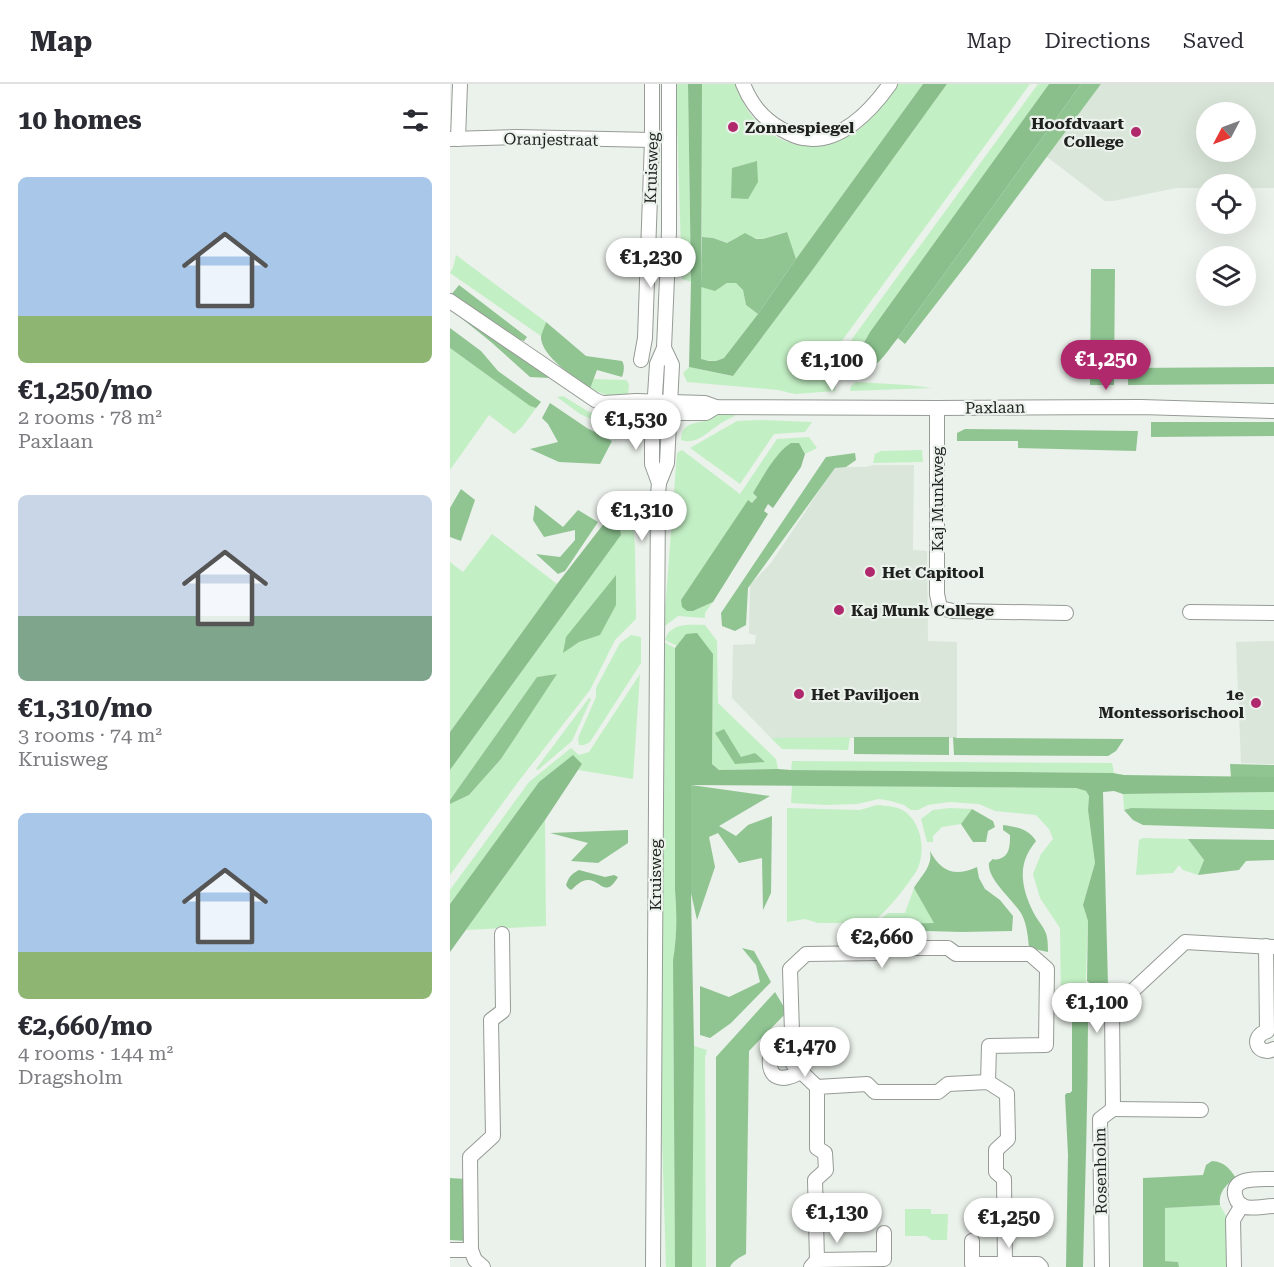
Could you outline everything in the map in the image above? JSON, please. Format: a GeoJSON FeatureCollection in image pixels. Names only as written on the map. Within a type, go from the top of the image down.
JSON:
{"type":"FeatureCollection","features":[{"type":"Feature","properties":{"kind":"street"},"geometry":{"type":"LineString","coordinates":[[454,139],[460,84]]}},
{"type":"Feature","properties":{"kind":"street","name":"Kruisweg"},"geometry":{"type":"LineString","coordinates":[[641,360],[645,338],[652,84]]}},
{"type":"Feature","properties":{"kind":"street","name":"Kruisweg"},"geometry":{"type":"LineString","coordinates":[[653,1267],[659,483],[652,464],[653,407],[657,364],[664,348],[669,231],[669,84]]}},
{"type":"Feature","properties":{"kind":"street"},"geometry":{"type":"LineString","coordinates":[[743,84],[749,99],[759,113],[772,124],[790,134],[816,139],[833,136],[862,117],[890,84]]}},
{"type":"Feature","properties":{"kind":"street","name":"Oranjestraat"},"geometry":{"type":"LineString","coordinates":[[454,139],[516,137],[652,140]]}},
{"type":"Feature","properties":{"kind":"street","name":"Paxlaan"},"geometry":{"type":"LineString","coordinates":[[450,301],[595,400],[604,403],[706,413],[716,407],[1141,407],[1274,411]]}},
{"type":"Feature","properties":{"kind":"street","name":"Kruisweg"},"geometry":{"type":"LineString","coordinates":[[659,483],[667,463],[672,365],[664,348]]}},
{"type":"Feature","properties":{"kind":"street","name":"Kaj Munkweg"},"geometry":{"type":"LineString","coordinates":[[938,408],[937,594],[940,608],[953,611],[1066,613]]}},
{"type":"Feature","properties":{"kind":"street"},"geometry":{"type":"LineString","coordinates":[[1190,612],[1274,613]]}},
{"type":"Feature","properties":{"kind":"street"},"geometry":{"type":"LineString","coordinates":[[483,1267],[474,1260],[471,1250],[470,1157],[493,1136],[491,1020],[503,1011],[502,934]]}},
{"type":"Feature","properties":{"kind":"street","name":"Rosenholm"},"geometry":{"type":"LineString","coordinates":[[1102,1267],[1100,1119],[1113,1109],[1112,1010],[1185,942],[1270,946],[1270,1032],[1261,1033],[1257,1037],[1257,1043],[1259,1049],[1265,1052],[1274,1049]]}},
{"type":"Feature","properties":{"kind":"street"},"geometry":{"type":"LineString","coordinates":[[988,1082],[989,1046],[1046,1045],[1047,969],[1030,954],[956,954],[948,948],[886,948],[881,953],[806,954],[790,969],[793,1064],[818,1087],[867,1084],[875,1092],[938,1092],[948,1084],[988,1082],[1007,1094],[1008,1139],[996,1150],[996,1172],[1004,1179],[1005,1264]]}},
{"type":"Feature","properties":{"kind":"street"},"geometry":{"type":"LineString","coordinates":[[793,1043],[780,1043],[774,1046],[770,1053],[771,1069],[777,1077],[790,1077],[801,1072]]}},
{"type":"Feature","properties":{"kind":"street"},"geometry":{"type":"LineString","coordinates":[[818,1087],[817,1148],[825,1153],[826,1170],[815,1180],[820,1264],[884,1259],[884,1233]]}},
{"type":"Feature","properties":{"kind":"street"},"geometry":{"type":"LineString","coordinates":[[1113,1109],[1201,1110]]}},
{"type":"Feature","properties":{"kind":"street"},"geometry":{"type":"LineString","coordinates":[[1274,1179],[1245,1180],[1235,1188],[1234,1195],[1238,1203],[1245,1207],[1274,1206]]}},
{"type":"Feature","properties":{"kind":"street"},"geometry":{"type":"LineString","coordinates":[[1234,1267],[1233,1220],[1242,1205]]}},
{"type":"Feature","properties":{"kind":"street"},"geometry":{"type":"LineString","coordinates":[[972,1240],[972,1264],[1038,1264],[1041,1267]]}},
{"type":"Feature","properties":{"kind":"street"},"geometry":{"type":"LineString","coordinates":[[450,1250],[471,1250]]}},
{"type":"Feature","properties":{"kind":"shaded area"},"geometry":{"type":"Polygon","coordinates":[[[677,84],[688,84],[691,282],[682,279],[677,84]]]}},
{"type":"Feature","properties":{"kind":"shaded area"},"geometry":{"type":"Polygon","coordinates":[[[688,84],[702,84],[701,359],[716,361],[724,358],[758,314],[923,84],[947,84],[733,376],[689,367],[691,282],[688,84]]]}},
{"type":"Feature","properties":{"kind":"shaded area"},"geometry":{"type":"Polygon","coordinates":[[[702,84],[736,84],[747,110],[766,130],[791,143],[812,145],[847,137],[857,131],[881,107],[898,84],[923,84],[796,259],[786,232],[763,239],[737,237],[727,243],[702,237],[702,84]]]}},
{"type":"Feature","properties":{"kind":"shaded area"},"geometry":{"type":"Polygon","coordinates":[[[947,84],[1030,84],[841,342],[835,391],[795,394],[778,390],[687,382],[683,373],[689,367],[733,376],[947,84]]]}},
{"type":"Feature","properties":{"kind":"shaded area"},"geometry":{"type":"Polygon","coordinates":[[[1038,84],[1049,84],[850,362],[851,355],[848,350],[852,339],[1038,84]]]}},
{"type":"Feature","properties":{"kind":"shaded area"},"geometry":{"type":"Polygon","coordinates":[[[1049,84],[1081,84],[888,351],[868,369],[853,373],[851,365],[870,332],[1049,84]]]}},
{"type":"Feature","properties":{"kind":"shaded area"},"geometry":{"type":"Polygon","coordinates":[[[1081,84],[1101,84],[905,344],[898,338],[1081,84]]]}},
{"type":"Feature","properties":{"kind":"shaded area","name":"Hoofdvaart College"},"geometry":{"type":"Polygon","coordinates":[[[1101,84],[1274,84],[1274,188],[1256,188],[1256,174],[1196,174],[1196,188],[1176,188],[1105,201],[1047,157],[1101,84]]]}},
{"type":"Feature","properties":{"kind":"shaded area"},"geometry":{"type":"Polygon","coordinates":[[[757,161],[758,182],[748,199],[731,198],[732,168],[757,161]]]}},
{"type":"Feature","properties":{"kind":"shaded area"},"geometry":{"type":"Polygon","coordinates":[[[787,232],[796,259],[758,314],[746,305],[743,290],[736,283],[727,283],[715,291],[701,287],[702,237],[727,243],[745,233],[756,239],[763,239],[787,232]]]}},
{"type":"Feature","properties":{"kind":"shaded area"},"geometry":{"type":"Polygon","coordinates":[[[456,255],[546,322],[541,336],[450,273],[456,255]]]}},
{"type":"Feature","properties":{"kind":"shaded area"},"geometry":{"type":"Polygon","coordinates":[[[1091,269],[1115,269],[1114,385],[1090,385],[1091,269]]]}},
{"type":"Feature","properties":{"kind":"shaded area"},"geometry":{"type":"Polygon","coordinates":[[[727,283],[736,283],[743,290],[746,305],[758,314],[724,358],[716,361],[701,360],[701,287],[715,288],[727,283]]]}},
{"type":"Feature","properties":{"kind":"shaded area"},"geometry":{"type":"Polygon","coordinates":[[[459,285],[527,337],[524,341],[504,334],[538,358],[550,378],[530,377],[450,309],[451,295],[459,285]]]}},
{"type":"Feature","properties":{"kind":"shaded area"},"geometry":{"type":"Polygon","coordinates":[[[546,322],[586,356],[622,361],[624,369],[622,377],[597,370],[590,389],[560,366],[546,351],[541,336],[546,322]]]}},
{"type":"Feature","properties":{"kind":"shaded area"},"geometry":{"type":"Polygon","coordinates":[[[450,328],[481,351],[498,371],[541,402],[536,408],[450,348],[450,328]]]}},
{"type":"Feature","properties":{"kind":"shaded area"},"geometry":{"type":"Polygon","coordinates":[[[450,348],[536,408],[514,434],[489,415],[450,470],[450,348]]]}},
{"type":"Feature","properties":{"kind":"shaded area"},"geometry":{"type":"Polygon","coordinates":[[[1274,367],[1274,384],[1128,385],[1128,368],[1274,367]]]}},
{"type":"Feature","properties":{"kind":"shaded area"},"geometry":{"type":"Polygon","coordinates":[[[594,379],[626,380],[629,384],[628,398],[615,398],[590,389],[594,379]]]}},
{"type":"Feature","properties":{"kind":"shaded area"},"geometry":{"type":"Polygon","coordinates":[[[856,382],[932,388],[850,391],[851,386],[856,382]]]}},
{"type":"Feature","properties":{"kind":"shaded area"},"geometry":{"type":"Polygon","coordinates":[[[563,396],[589,412],[627,423],[626,435],[580,414],[557,397],[563,396]]]}},
{"type":"Feature","properties":{"kind":"shaded area"},"geometry":{"type":"Polygon","coordinates":[[[550,403],[587,428],[612,441],[600,464],[559,462],[530,449],[558,442],[542,418],[550,403]]]}},
{"type":"Feature","properties":{"kind":"shaded area"},"geometry":{"type":"Polygon","coordinates":[[[720,411],[732,412],[735,416],[696,440],[681,440],[687,427],[709,419],[720,411]]]}},
{"type":"Feature","properties":{"kind":"shaded area"},"geometry":{"type":"Polygon","coordinates":[[[737,421],[812,422],[805,432],[774,434],[740,484],[690,448],[737,421]]]}},
{"type":"Feature","properties":{"kind":"shaded area"},"geometry":{"type":"Polygon","coordinates":[[[1151,422],[1274,422],[1274,436],[1151,437],[1151,422]]]}},
{"type":"Feature","properties":{"kind":"shaded area"},"geometry":{"type":"Polygon","coordinates":[[[965,429],[1138,431],[1136,451],[1018,448],[1018,441],[957,441],[957,433],[965,429]]]}},
{"type":"Feature","properties":{"kind":"shaded area"},"geometry":{"type":"Polygon","coordinates":[[[809,437],[817,448],[805,454],[799,443],[753,493],[757,496],[752,503],[748,501],[681,600],[687,611],[693,611],[713,602],[705,613],[705,618],[678,616],[665,626],[677,453],[682,450],[740,494],[777,439],[809,437]]]}},
{"type":"Feature","properties":{"kind":"shaded area"},"geometry":{"type":"Polygon","coordinates":[[[791,443],[799,443],[805,454],[801,467],[773,508],[768,504],[764,511],[768,514],[713,602],[693,611],[687,611],[682,607],[681,600],[748,500],[752,503],[757,497],[753,493],[770,466],[791,443]]]}},
{"type":"Feature","properties":{"kind":"shaded area"},"geometry":{"type":"Polygon","coordinates":[[[922,450],[923,462],[873,463],[875,454],[881,451],[922,450]]]}},
{"type":"Feature","properties":{"kind":"shaded area"},"geometry":{"type":"Polygon","coordinates":[[[855,453],[856,460],[846,467],[835,468],[748,588],[746,625],[735,631],[722,626],[721,613],[826,457],[855,453]]]}},
{"type":"Feature","properties":{"kind":"shaded area","name":"Kaj Munk College"},"geometry":{"type":"Polygon","coordinates":[[[914,465],[913,550],[927,551],[928,641],[957,642],[957,738],[771,738],[732,698],[733,645],[755,644],[756,635],[749,634],[750,585],[771,563],[835,467],[914,465]]]}},
{"type":"Feature","properties":{"kind":"shaded area"},"geometry":{"type":"Polygon","coordinates":[[[461,489],[475,500],[461,541],[450,537],[450,508],[461,489]]]}},
{"type":"Feature","properties":{"kind":"shaded area"},"geometry":{"type":"Polygon","coordinates":[[[535,505],[563,527],[578,510],[598,522],[565,571],[558,574],[536,554],[560,557],[575,540],[575,530],[544,537],[533,520],[535,505]]]}},
{"type":"Feature","properties":{"kind":"shaded area"},"geometry":{"type":"Polygon","coordinates":[[[632,506],[636,619],[615,640],[590,690],[518,782],[450,875],[450,804],[469,795],[501,759],[556,675],[537,677],[450,800],[450,770],[621,535],[619,522],[632,506]]]}},
{"type":"Feature","properties":{"kind":"shaded area"},"geometry":{"type":"Polygon","coordinates":[[[609,517],[619,522],[621,535],[450,770],[450,732],[557,584],[609,517]]]}},
{"type":"Feature","properties":{"kind":"shaded area"},"geometry":{"type":"Polygon","coordinates":[[[492,534],[557,584],[450,732],[450,562],[463,572],[492,534]]]}},
{"type":"Feature","properties":{"kind":"shaded area"},"geometry":{"type":"Polygon","coordinates":[[[616,575],[616,605],[600,635],[579,642],[563,653],[566,637],[616,575]]]}},
{"type":"Feature","properties":{"kind":"shaded area"},"geometry":{"type":"Polygon","coordinates":[[[705,625],[717,641],[718,703],[776,759],[778,769],[719,770],[712,764],[713,654],[686,634],[677,646],[665,640],[671,630],[676,627],[705,625]]]}},
{"type":"Feature","properties":{"kind":"shaded area"},"geometry":{"type":"Polygon","coordinates":[[[697,633],[713,654],[712,764],[719,770],[1113,773],[1274,777],[1274,792],[1123,794],[1114,791],[1103,792],[1108,986],[1094,987],[1087,981],[1088,921],[1083,905],[1095,863],[1088,810],[1089,796],[1086,791],[1076,788],[691,785],[694,1046],[692,1267],[675,1267],[673,960],[676,925],[675,648],[686,634],[697,633]]]}},
{"type":"Feature","properties":{"kind":"shaded area"},"geometry":{"type":"Polygon","coordinates":[[[631,635],[641,637],[641,663],[590,742],[579,745],[578,738],[596,697],[596,688],[620,643],[631,635]]]}},
{"type":"Feature","properties":{"kind":"shaded area","name":"1e Montessorischool"},"geometry":{"type":"Polygon","coordinates":[[[1274,641],[1274,764],[1241,763],[1236,642],[1274,641]]]}},
{"type":"Feature","properties":{"kind":"shaded area"},"geometry":{"type":"Polygon","coordinates":[[[664,642],[675,648],[676,666],[676,925],[673,960],[675,1267],[666,1267],[659,1040],[664,642]]]}},
{"type":"Feature","properties":{"kind":"shaded area"},"geometry":{"type":"Polygon","coordinates":[[[557,674],[501,759],[469,795],[450,804],[450,800],[537,677],[557,674]]]}},
{"type":"Feature","properties":{"kind":"shaded area"},"geometry":{"type":"Polygon","coordinates":[[[640,674],[633,779],[578,770],[582,764],[539,782],[450,904],[450,890],[529,782],[571,748],[579,755],[589,752],[640,674]]]}},
{"type":"Feature","properties":{"kind":"shaded area"},"geometry":{"type":"Polygon","coordinates":[[[589,698],[591,699],[572,741],[538,770],[536,769],[589,698]]]}},
{"type":"Feature","properties":{"kind":"shaded area"},"geometry":{"type":"Polygon","coordinates":[[[724,729],[741,757],[755,753],[765,762],[735,764],[715,733],[724,729]]]}},
{"type":"Feature","properties":{"kind":"shaded area"},"geometry":{"type":"Polygon","coordinates":[[[850,737],[848,750],[782,749],[771,738],[850,737]]]}},
{"type":"Feature","properties":{"kind":"shaded area"},"geometry":{"type":"Polygon","coordinates":[[[854,737],[949,737],[949,755],[854,754],[854,737]]]}},
{"type":"Feature","properties":{"kind":"shaded area"},"geometry":{"type":"Polygon","coordinates":[[[953,737],[1124,739],[1116,751],[1108,756],[954,755],[953,737]]]}},
{"type":"Feature","properties":{"kind":"shaded area"},"geometry":{"type":"Polygon","coordinates":[[[573,755],[582,764],[545,820],[450,952],[450,904],[539,782],[573,755]]]}},
{"type":"Feature","properties":{"kind":"shaded area"},"geometry":{"type":"Polygon","coordinates":[[[792,761],[1112,763],[1114,773],[791,770],[792,761]]]}},
{"type":"Feature","properties":{"kind":"shaded area"},"geometry":{"type":"Polygon","coordinates":[[[1230,764],[1274,765],[1274,777],[1231,777],[1230,764]]]}},
{"type":"Feature","properties":{"kind":"shaded area"},"geometry":{"type":"Polygon","coordinates":[[[691,785],[770,796],[719,826],[736,836],[748,825],[772,816],[771,893],[763,910],[762,858],[739,863],[718,833],[709,837],[715,867],[697,920],[691,893],[691,785]]]}},
{"type":"Feature","properties":{"kind":"shaded area"},"geometry":{"type":"Polygon","coordinates":[[[792,785],[1076,788],[1086,791],[1089,796],[1088,810],[1095,863],[1083,905],[1088,921],[1085,1001],[1061,1001],[1060,928],[1040,898],[1033,874],[1041,854],[1053,839],[1049,829],[1036,815],[995,811],[979,804],[949,802],[928,805],[918,810],[911,810],[904,805],[879,799],[857,804],[791,803],[792,785]]]}},
{"type":"Feature","properties":{"kind":"shaded area"},"geometry":{"type":"Polygon","coordinates":[[[1274,792],[1274,810],[1131,808],[1124,810],[1123,794],[1274,792]]]}},
{"type":"Feature","properties":{"kind":"shaded area"},"geometry":{"type":"Polygon","coordinates":[[[877,805],[904,811],[915,823],[921,838],[920,863],[905,888],[872,923],[818,923],[805,919],[787,922],[787,808],[860,810],[877,805]]]}},
{"type":"Feature","properties":{"kind":"shaded area"},"geometry":{"type":"Polygon","coordinates":[[[1131,808],[1274,810],[1274,829],[1143,825],[1133,820],[1124,810],[1131,808]]]}},
{"type":"Feature","properties":{"kind":"shaded area"},"geometry":{"type":"Polygon","coordinates":[[[972,809],[961,824],[942,827],[933,836],[933,842],[927,842],[921,819],[933,810],[972,809]]]}},
{"type":"Feature","properties":{"kind":"shaded area"},"geometry":{"type":"Polygon","coordinates":[[[972,809],[993,821],[995,827],[988,831],[986,842],[973,842],[961,824],[972,809]]]}},
{"type":"Feature","properties":{"kind":"shaded area"},"geometry":{"type":"Polygon","coordinates":[[[545,820],[546,926],[466,930],[545,820]]]}},
{"type":"Feature","properties":{"kind":"shaded area"},"geometry":{"type":"Polygon","coordinates":[[[1003,825],[1025,831],[1036,841],[1025,861],[1023,877],[1029,902],[1046,933],[1048,952],[1029,948],[1022,915],[992,876],[989,863],[993,859],[1003,858],[1009,850],[1010,835],[1003,830],[1003,825]]]}},
{"type":"Feature","properties":{"kind":"shaded area"},"geometry":{"type":"Polygon","coordinates":[[[628,830],[628,843],[598,863],[571,861],[588,843],[550,833],[628,830]]]}},
{"type":"Feature","properties":{"kind":"shaded area"},"geometry":{"type":"Polygon","coordinates":[[[1143,838],[1188,839],[1204,860],[1198,875],[1183,870],[1179,865],[1173,873],[1136,875],[1139,840],[1143,838]]]}},
{"type":"Feature","properties":{"kind":"shaded area"},"geometry":{"type":"Polygon","coordinates":[[[1188,839],[1274,840],[1274,860],[1246,861],[1239,870],[1198,875],[1204,860],[1188,839]]]}},
{"type":"Feature","properties":{"kind":"shaded area"},"geometry":{"type":"Polygon","coordinates":[[[930,851],[939,864],[949,871],[962,872],[977,867],[979,878],[985,889],[1000,900],[1013,916],[1012,931],[891,930],[890,924],[934,923],[914,888],[926,871],[930,861],[930,851]]]}},
{"type":"Feature","properties":{"kind":"shaded area"},"geometry":{"type":"Polygon","coordinates":[[[579,870],[605,877],[614,875],[618,877],[610,887],[606,888],[585,880],[571,890],[566,885],[567,882],[572,874],[579,870]]]}},
{"type":"Feature","properties":{"kind":"shaded area"},"geometry":{"type":"Polygon","coordinates":[[[914,888],[935,923],[890,924],[878,921],[888,913],[905,913],[914,888]]]}},
{"type":"Feature","properties":{"kind":"shaded area"},"geometry":{"type":"Polygon","coordinates":[[[742,948],[754,951],[771,982],[731,1023],[710,1038],[700,1035],[700,986],[729,997],[760,982],[756,965],[742,948]]]}},
{"type":"Feature","properties":{"kind":"shaded area"},"geometry":{"type":"Polygon","coordinates":[[[775,992],[787,1012],[749,1051],[746,1254],[730,1267],[716,1267],[716,1057],[775,992]]]}},
{"type":"Feature","properties":{"kind":"shaded area"},"geometry":{"type":"Polygon","coordinates":[[[1072,1018],[1088,1018],[1083,1267],[1066,1267],[1068,1155],[1065,1095],[1072,1091],[1072,1018]]]}},
{"type":"Feature","properties":{"kind":"shaded area"},"geometry":{"type":"Polygon","coordinates":[[[694,1046],[707,1050],[705,1057],[706,1267],[692,1267],[694,1046]]]}},
{"type":"Feature","properties":{"kind":"shaded area"},"geometry":{"type":"Polygon","coordinates":[[[1212,1161],[1226,1166],[1236,1178],[1224,1189],[1220,1197],[1220,1205],[1165,1208],[1165,1261],[1178,1262],[1179,1267],[1143,1267],[1143,1178],[1203,1175],[1206,1165],[1212,1161]]]}},
{"type":"Feature","properties":{"kind":"shaded area"},"geometry":{"type":"Polygon","coordinates":[[[450,1178],[466,1179],[466,1241],[450,1240],[450,1178]]]}},
{"type":"Feature","properties":{"kind":"shaded area"},"geometry":{"type":"Polygon","coordinates":[[[1220,1205],[1228,1220],[1229,1267],[1179,1267],[1178,1262],[1165,1261],[1164,1208],[1220,1205]]]}},
{"type":"Feature","properties":{"kind":"shaded area"},"geometry":{"type":"Polygon","coordinates":[[[905,1209],[931,1209],[931,1214],[948,1214],[947,1240],[932,1240],[926,1236],[905,1236],[905,1209]]]}},
{"type":"Feature","properties":{"kind":"place","name":"Zonnespiegel"},"geometry":{"type":"Point","coordinates":[733,127]}},
{"type":"Feature","properties":{"kind":"place","name":"Hoofdvaart College"},"geometry":{"type":"Point","coordinates":[1136,132]}},
{"type":"Feature","properties":{"kind":"place","name":"Het Capitool"},"geometry":{"type":"Point","coordinates":[870,572]}},
{"type":"Feature","properties":{"kind":"place","name":"Kaj Munk College"},"geometry":{"type":"Point","coordinates":[839,610]}},
{"type":"Feature","properties":{"kind":"place","name":"Het Paviljoen"},"geometry":{"type":"Point","coordinates":[799,694]}},
{"type":"Feature","properties":{"kind":"place","name":"1e Montessorischool"},"geometry":{"type":"Point","coordinates":[1256,703]}}]}
